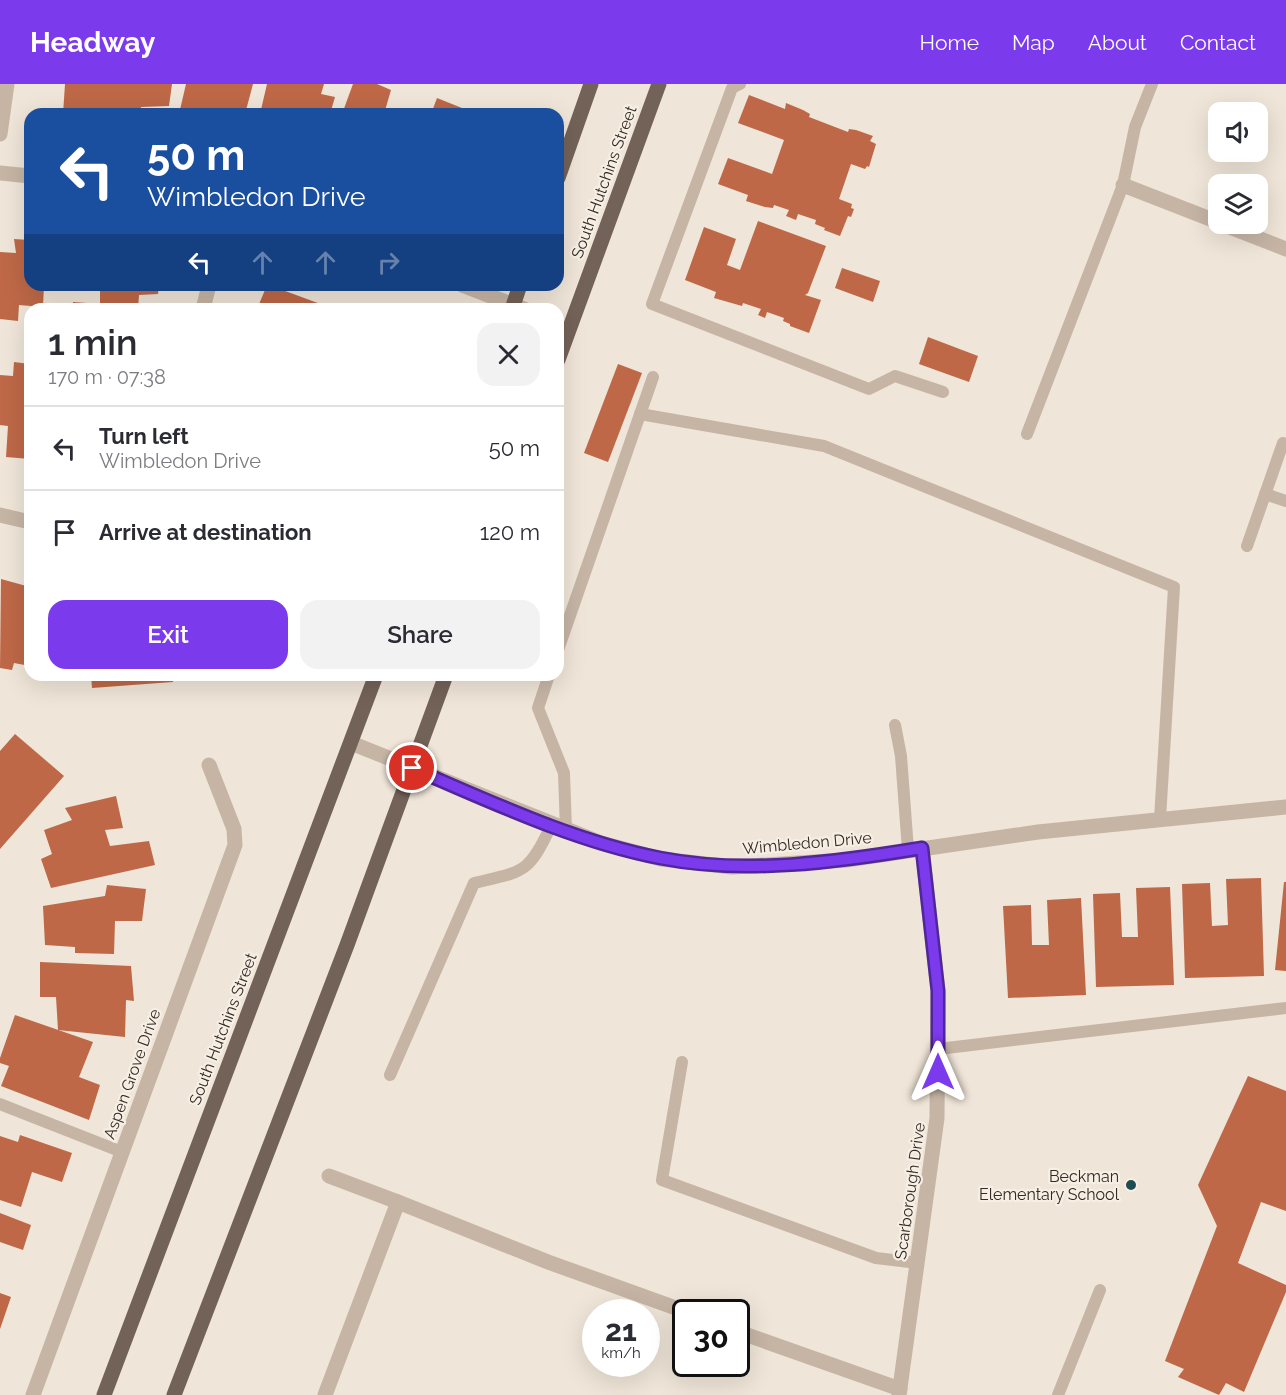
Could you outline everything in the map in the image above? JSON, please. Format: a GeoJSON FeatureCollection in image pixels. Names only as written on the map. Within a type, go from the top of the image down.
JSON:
{"type":"FeatureCollection","features":[{"type":"Feature","properties":{"kind":"main road"},"geometry":{"type":"LineString","coordinates":[[564,161],[591,84]]}},
{"type":"Feature","properties":{"kind":"main road","name":"South Hutchins Street"},"geometry":{"type":"LineString","coordinates":[[564,325],[659,84]]}},
{"type":"Feature","properties":{"kind":"main road","name":"South Hutchins Street"},"geometry":{"type":"LineString","coordinates":[[104,1395],[374,681]]}},
{"type":"Feature","properties":{"kind":"main road"},"geometry":{"type":"LineString","coordinates":[[174,1395],[347,945],[444,681]]}},
{"type":"Feature","properties":{"kind":"street"},"geometry":{"type":"LineString","coordinates":[[0,134],[7,84]]}},
{"type":"Feature","properties":{"kind":"street"},"geometry":{"type":"LineString","coordinates":[[0,172],[24,175]]}},
{"type":"Feature","properties":{"kind":"street"},"geometry":{"type":"LineString","coordinates":[[1123,185],[1208,218]]}},
{"type":"Feature","properties":{"kind":"street"},"geometry":{"type":"LineString","coordinates":[[1248,234],[1286,249]]}},
{"type":"Feature","properties":{"kind":"street"},"geometry":{"type":"LineString","coordinates":[[476,291],[504,303]]}},
{"type":"Feature","properties":{"kind":"street"},"geometry":{"type":"LineString","coordinates":[[0,515],[24,521]]}},
{"type":"Feature","properties":{"kind":"street","name":"Wimbledon Drive"},"geometry":{"type":"LineString","coordinates":[[351,743],[601,843],[661,859],[732,867],[846,860],[915,849],[1160,819],[1286,807]]}},
{"type":"Feature","properties":{"kind":"street","name":"Aspen Grove Drive"},"geometry":{"type":"LineString","coordinates":[[33,1395],[235,845],[234,830],[208,765]]}},
{"type":"Feature","properties":{"kind":"street","name":"Scarborough Drive"},"geometry":{"type":"LineString","coordinates":[[900,1392],[938,1118],[938,991],[915,849]]}},
{"type":"Feature","properties":{"kind":"street"},"geometry":{"type":"LineString","coordinates":[[329,1176],[548,1262],[672,1307]]}},
{"type":"Feature","properties":{"kind":"street"},"geometry":{"type":"LineString","coordinates":[[325,1395],[398,1202]]}},
{"type":"Feature","properties":{"kind":"street"},"geometry":{"type":"LineString","coordinates":[[750,1336],[900,1392]]}},
{"type":"Feature","properties":{"kind":"lane"},"geometry":{"type":"LineString","coordinates":[[740,84],[732,88],[652,304],[869,389],[895,376],[943,392]]}},
{"type":"Feature","properties":{"kind":"lane"},"geometry":{"type":"LineString","coordinates":[[1027,434],[1123,185],[1135,127],[1152,84]]}},
{"type":"Feature","properties":{"kind":"lane"},"geometry":{"type":"LineString","coordinates":[[564,633],[653,377]]}},
{"type":"Feature","properties":{"kind":"lane"},"geometry":{"type":"LineString","coordinates":[[640,414],[824,446],[1174,587],[1160,819]]}},
{"type":"Feature","properties":{"kind":"lane"},"geometry":{"type":"LineString","coordinates":[[1246,546],[1283,443]]}},
{"type":"Feature","properties":{"kind":"lane"},"geometry":{"type":"LineString","coordinates":[[1265,494],[1286,501]]}},
{"type":"Feature","properties":{"kind":"lane"},"geometry":{"type":"LineString","coordinates":[[390,1075],[474,883],[519,872],[537,855],[559,827],[564,773],[538,708],[547,681]]}},
{"type":"Feature","properties":{"kind":"lane"},"geometry":{"type":"LineString","coordinates":[[895,725],[915,849]]}},
{"type":"Feature","properties":{"kind":"lane"},"geometry":{"type":"LineString","coordinates":[[938,1049],[1286,1008]]}},
{"type":"Feature","properties":{"kind":"lane"},"geometry":{"type":"LineString","coordinates":[[682,1062],[662,1180],[876,1258],[918,1263]]}},
{"type":"Feature","properties":{"kind":"lane"},"geometry":{"type":"LineString","coordinates":[[0,1104],[122,1152]]}},
{"type":"Feature","properties":{"kind":"lane"},"geometry":{"type":"LineString","coordinates":[[1058,1395],[1100,1290]]}},
{"type":"Feature","properties":{"kind":"building"},"geometry":{"type":"Polygon","coordinates":[[[65,84],[172,84],[169,106],[63,108],[65,84]]]}},
{"type":"Feature","properties":{"kind":"building"},"geometry":{"type":"Polygon","coordinates":[[[186,84],[253,84],[247,108],[180,108],[186,84]]]}},
{"type":"Feature","properties":{"kind":"building"},"geometry":{"type":"Polygon","coordinates":[[[267,84],[324,84],[321,94],[335,97],[332,108],[261,108],[267,84]]]}},
{"type":"Feature","properties":{"kind":"building"},"geometry":{"type":"Polygon","coordinates":[[[353,84],[377,84],[391,90],[386,108],[344,108],[353,84]]]}},
{"type":"Feature","properties":{"kind":"building"},"geometry":{"type":"Polygon","coordinates":[[[749,95],[785,109],[786,103],[810,114],[809,117],[848,132],[849,129],[856,130],[873,136],[870,141],[876,144],[869,167],[865,169],[851,164],[839,199],[852,204],[851,208],[854,209],[851,217],[848,216],[840,236],[815,224],[816,220],[798,214],[796,220],[786,216],[789,210],[774,205],[773,208],[765,207],[746,201],[748,195],[718,184],[728,158],[772,174],[784,140],[738,123],[749,95]]]}},
{"type":"Feature","properties":{"kind":"building"},"geometry":{"type":"Polygon","coordinates":[[[437,98],[462,108],[433,108],[437,98]]]}},
{"type":"Feature","properties":{"kind":"building"},"geometry":{"type":"Polygon","coordinates":[[[758,221],[826,246],[808,293],[805,295],[821,300],[809,333],[790,326],[783,321],[784,318],[767,312],[765,318],[758,315],[761,309],[714,298],[716,292],[685,280],[704,227],[736,239],[727,265],[740,270],[758,221]]]}},
{"type":"Feature","properties":{"kind":"building"},"geometry":{"type":"Polygon","coordinates":[[[14,239],[24,240],[24,291],[44,291],[43,303],[19,305],[18,321],[0,319],[0,252],[16,253],[14,239]]]}},
{"type":"Feature","properties":{"kind":"building"},"geometry":{"type":"Polygon","coordinates":[[[842,268],[880,281],[873,302],[835,288],[842,268]]]}},
{"type":"Feature","properties":{"kind":"building"},"geometry":{"type":"Polygon","coordinates":[[[100,291],[158,291],[158,294],[139,295],[138,303],[100,303],[100,291]]]}},
{"type":"Feature","properties":{"kind":"building"},"geometry":{"type":"Polygon","coordinates":[[[264,291],[285,291],[318,303],[260,303],[264,291]]]}},
{"type":"Feature","properties":{"kind":"building"},"geometry":{"type":"Polygon","coordinates":[[[928,337],[978,356],[969,382],[919,364],[928,337]]]}},
{"type":"Feature","properties":{"kind":"building"},"geometry":{"type":"Polygon","coordinates":[[[14,362],[24,363],[24,458],[6,457],[8,426],[0,425],[0,375],[13,376],[14,362]]]}},
{"type":"Feature","properties":{"kind":"building"},"geometry":{"type":"Polygon","coordinates":[[[618,364],[642,373],[608,462],[584,453],[618,364]]]}},
{"type":"Feature","properties":{"kind":"building"},"geometry":{"type":"Polygon","coordinates":[[[1,579],[24,585],[24,665],[14,663],[12,670],[0,668],[1,579]]]}},
{"type":"Feature","properties":{"kind":"building"},"geometry":{"type":"Polygon","coordinates":[[[91,681],[173,682],[92,688],[91,681]]]}},
{"type":"Feature","properties":{"kind":"building"},"geometry":{"type":"Polygon","coordinates":[[[15,734],[64,776],[0,849],[0,751],[15,734]]]}},
{"type":"Feature","properties":{"kind":"building"},"geometry":{"type":"Polygon","coordinates":[[[116,796],[123,828],[105,830],[110,846],[149,841],[155,865],[51,888],[41,859],[52,854],[44,830],[72,820],[65,808],[116,796]]]}},
{"type":"Feature","properties":{"kind":"building"},"geometry":{"type":"Polygon","coordinates":[[[1261,878],[1264,976],[1185,978],[1182,884],[1210,883],[1212,926],[1228,925],[1226,879],[1261,878]]]}},
{"type":"Feature","properties":{"kind":"building"},"geometry":{"type":"Polygon","coordinates":[[[1284,882],[1286,882],[1286,971],[1275,970],[1284,882]]]}},
{"type":"Feature","properties":{"kind":"building"},"geometry":{"type":"Polygon","coordinates":[[[107,885],[146,889],[142,921],[115,921],[114,954],[75,953],[75,947],[45,945],[43,906],[105,896],[107,885]]]}},
{"type":"Feature","properties":{"kind":"building"},"geometry":{"type":"Polygon","coordinates":[[[1170,887],[1174,985],[1096,987],[1093,894],[1120,893],[1122,937],[1138,937],[1136,888],[1170,887]]]}},
{"type":"Feature","properties":{"kind":"building"},"geometry":{"type":"Polygon","coordinates":[[[1081,898],[1086,995],[1008,998],[1003,906],[1031,905],[1032,945],[1049,945],[1047,900],[1081,898]]]}},
{"type":"Feature","properties":{"kind":"building"},"geometry":{"type":"Polygon","coordinates":[[[40,962],[131,966],[134,1001],[126,1000],[125,1037],[58,1030],[56,997],[40,997],[40,962]]]}},
{"type":"Feature","properties":{"kind":"building"},"geometry":{"type":"Polygon","coordinates":[[[15,1015],[93,1042],[79,1077],[100,1085],[89,1120],[1,1086],[9,1066],[0,1063],[0,1058],[15,1015]]]}},
{"type":"Feature","properties":{"kind":"building"},"geometry":{"type":"Polygon","coordinates":[[[1248,1076],[1286,1091],[1286,1211],[1261,1202],[1238,1263],[1286,1285],[1286,1292],[1244,1392],[1226,1383],[1219,1395],[1178,1377],[1184,1369],[1165,1361],[1217,1226],[1198,1185],[1248,1076]]]}},
{"type":"Feature","properties":{"kind":"building"},"geometry":{"type":"Polygon","coordinates":[[[20,1135],[72,1153],[62,1182],[32,1172],[21,1207],[0,1200],[0,1136],[18,1142],[20,1135]]]}},
{"type":"Feature","properties":{"kind":"building"},"geometry":{"type":"Polygon","coordinates":[[[0,1213],[31,1225],[23,1250],[0,1242],[0,1213]]]}},
{"type":"Feature","properties":{"kind":"building"},"geometry":{"type":"Polygon","coordinates":[[[0,1293],[11,1297],[0,1329],[0,1293]]]}},
{"type":"Feature","properties":{"kind":"place","name":"Beckman Elementary School"},"geometry":{"type":"Point","coordinates":[1131,1185]}},
{"type":"Feature","properties":{"kind":"route"},"geometry":{"type":"LineString","coordinates":[[412,768],[601,843],[661,859],[732,867],[846,860],[922,848],[938,991],[938,1072]]}}]}
